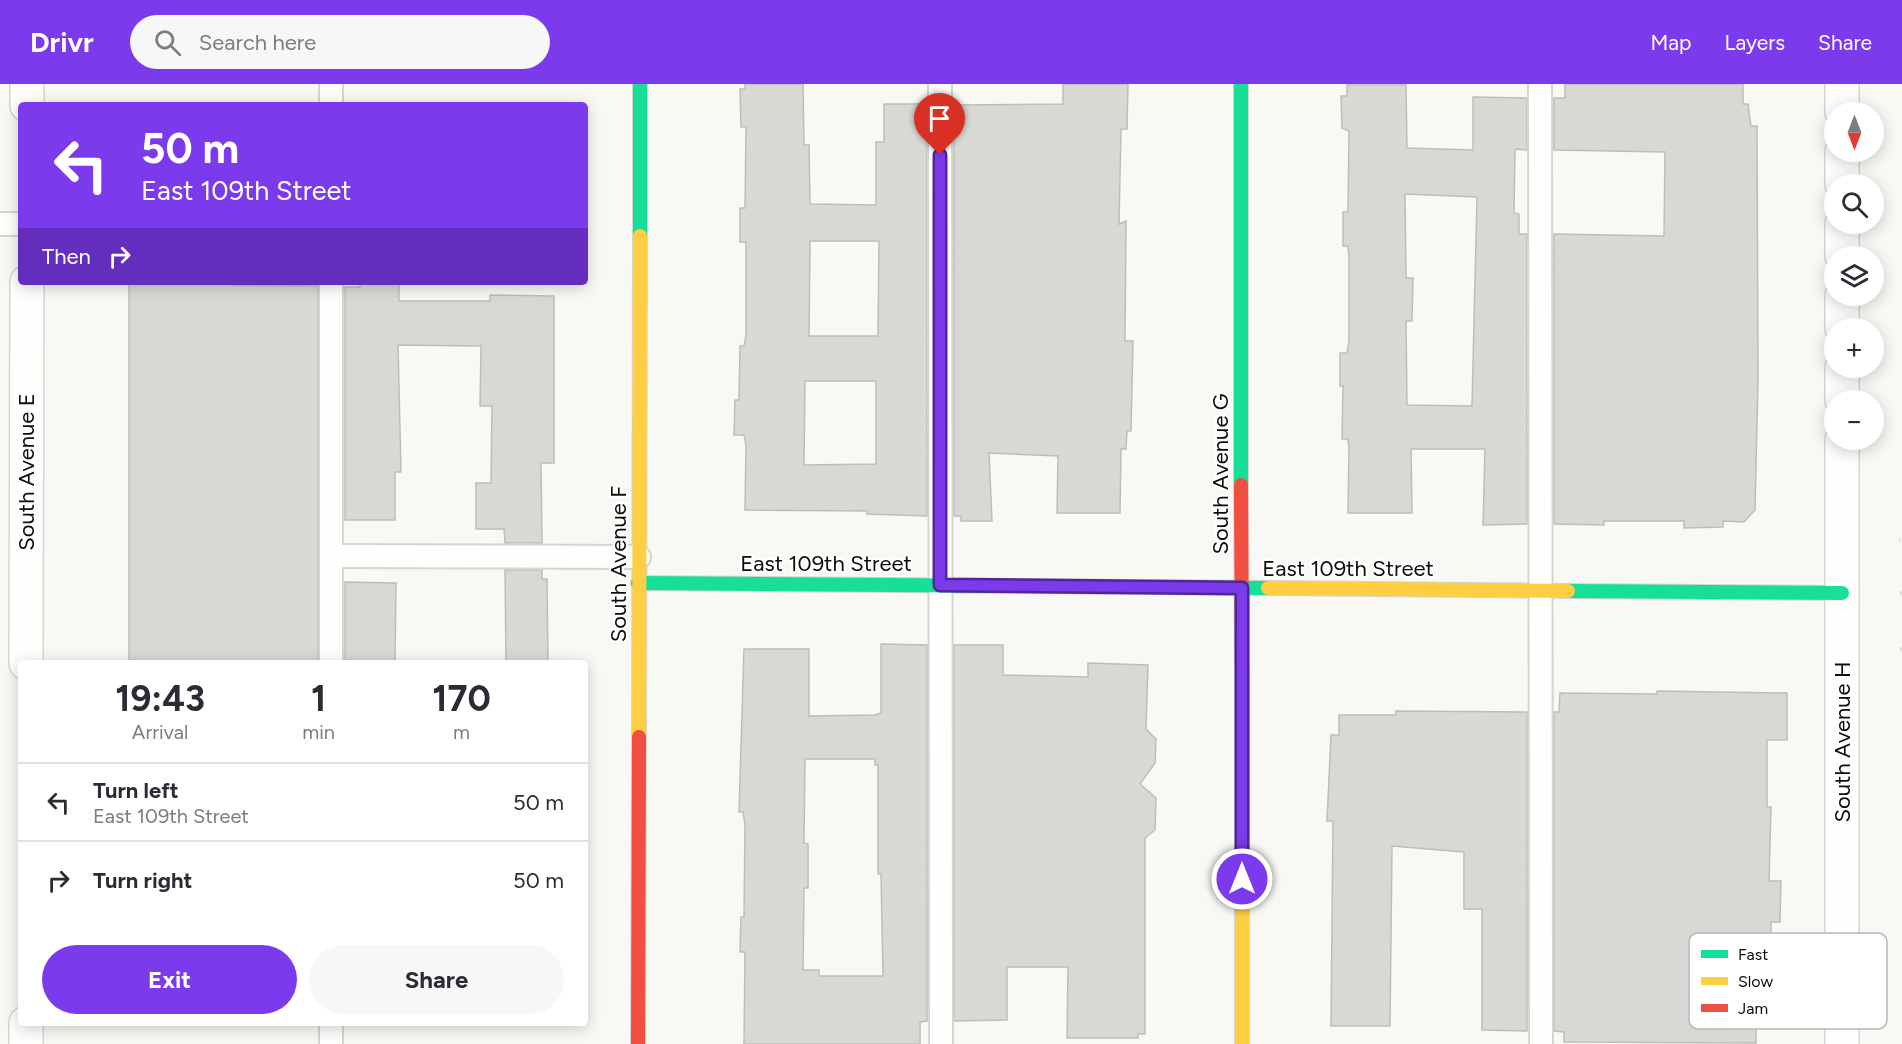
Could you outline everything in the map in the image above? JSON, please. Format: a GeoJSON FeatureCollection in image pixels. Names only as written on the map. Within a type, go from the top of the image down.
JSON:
{"type":"FeatureCollection","features":[{"type":"Feature","properties":{"kind":"street"},"geometry":{"type":"LineString","coordinates":[[27,84],[27,102]]}},
{"type":"Feature","properties":{"kind":"street","name":"South Avenue F"},"geometry":{"type":"LineString","coordinates":[[638,1044],[640,84]]}},
{"type":"Feature","properties":{"kind":"street","name":"South Avenue G"},"geometry":{"type":"LineString","coordinates":[[1241,84],[1242,1044]]}},
{"type":"Feature","properties":{"kind":"street"},"geometry":{"type":"LineString","coordinates":[[1842,84],[1842,102]]}},
{"type":"Feature","properties":{"kind":"street","name":"South Avenue E"},"geometry":{"type":"LineString","coordinates":[[26,660],[27,285]]}},
{"type":"Feature","properties":{"kind":"street","name":"South Avenue H"},"geometry":{"type":"LineString","coordinates":[[1842,450],[1842,933]]}},
{"type":"Feature","properties":{"kind":"street","name":"East 109th Street"},"geometry":{"type":"LineString","coordinates":[[638,583],[1842,593]]}},
{"type":"Feature","properties":{"kind":"street"},"geometry":{"type":"LineString","coordinates":[[26,1026],[26,1044]]}},
{"type":"Feature","properties":{"kind":"lane"},"geometry":{"type":"LineString","coordinates":[[331,84],[331,102]]}},
{"type":"Feature","properties":{"kind":"lane"},"geometry":{"type":"LineString","coordinates":[[940,84],[941,1044]]}},
{"type":"Feature","properties":{"kind":"lane"},"geometry":{"type":"LineString","coordinates":[[1540,84],[1541,1044]]}},
{"type":"Feature","properties":{"kind":"lane"},"geometry":{"type":"LineString","coordinates":[[0,224],[18,224]]}},
{"type":"Feature","properties":{"kind":"lane"},"geometry":{"type":"LineString","coordinates":[[331,285],[331,660]]}},
{"type":"Feature","properties":{"kind":"lane"},"geometry":{"type":"LineString","coordinates":[[331,556],[639,557]]}},
{"type":"Feature","properties":{"kind":"lane"},"geometry":{"type":"LineString","coordinates":[[331,1026],[331,1044]]}},
{"type":"Feature","properties":{"kind":"building"},"geometry":{"type":"Polygon","coordinates":[[[745,84],[803,84],[804,145],[809,145],[810,204],[876,205],[876,142],[884,142],[884,104],[927,104],[927,516],[867,514],[867,511],[745,510],[746,445],[744,435],[734,435],[735,400],[739,400],[740,346],[744,346],[746,335],[746,242],[740,242],[740,208],[745,208],[746,127],[741,127],[740,89],[745,89],[745,84]],[[810,241],[809,336],[878,336],[879,241],[810,241]],[[805,381],[804,465],[876,464],[876,381],[805,381]]]}},
{"type":"Feature","properties":{"kind":"building"},"geometry":{"type":"Polygon","coordinates":[[[1063,84],[1128,84],[1127,129],[1121,129],[1119,224],[1126,221],[1125,341],[1133,341],[1131,431],[1127,431],[1126,449],[1121,449],[1120,513],[1057,513],[1058,456],[989,453],[992,521],[961,521],[961,516],[954,516],[954,105],[1063,104],[1063,84]]]}},
{"type":"Feature","properties":{"kind":"building"},"geometry":{"type":"Polygon","coordinates":[[[1565,84],[1743,84],[1743,104],[1748,104],[1751,126],[1757,126],[1758,380],[1755,510],[1744,522],[1723,521],[1723,527],[1684,528],[1684,521],[1604,521],[1604,525],[1554,524],[1554,234],[1664,236],[1665,152],[1554,150],[1554,98],[1565,98],[1565,84]]]}},
{"type":"Feature","properties":{"kind":"building"},"geometry":{"type":"Polygon","coordinates":[[[1347,85],[1406,85],[1407,148],[1473,150],[1473,97],[1527,98],[1527,150],[1515,149],[1514,213],[1519,214],[1519,234],[1527,234],[1527,524],[1483,525],[1485,449],[1411,449],[1412,513],[1348,513],[1349,449],[1348,439],[1342,439],[1343,386],[1340,386],[1340,353],[1347,353],[1349,341],[1349,258],[1348,246],[1343,246],[1343,212],[1348,212],[1349,131],[1342,128],[1341,96],[1347,96],[1347,85]],[[1405,194],[1406,278],[1413,278],[1412,321],[1406,321],[1407,405],[1472,406],[1477,197],[1405,194]]]}},
{"type":"Feature","properties":{"kind":"building"},"geometry":{"type":"Polygon","coordinates":[[[129,285],[318,286],[318,660],[129,660],[129,285]]]}},
{"type":"Feature","properties":{"kind":"building"},"geometry":{"type":"Polygon","coordinates":[[[360,285],[399,285],[399,301],[490,301],[490,295],[554,296],[554,463],[541,463],[542,543],[505,543],[504,529],[476,529],[476,483],[491,483],[492,406],[480,406],[481,346],[398,345],[401,472],[395,472],[395,520],[345,520],[345,287],[360,287],[360,285]]]}},
{"type":"Feature","properties":{"kind":"building"},"geometry":{"type":"Polygon","coordinates":[[[505,570],[542,570],[542,579],[547,579],[548,660],[506,660],[505,570]]]}},
{"type":"Feature","properties":{"kind":"building"},"geometry":{"type":"Polygon","coordinates":[[[345,582],[396,583],[395,660],[345,660],[345,582]]]}},
{"type":"Feature","properties":{"kind":"building"},"geometry":{"type":"Polygon","coordinates":[[[881,644],[927,645],[927,1021],[920,1022],[920,1044],[744,1044],[745,952],[740,952],[741,917],[744,917],[745,824],[743,812],[739,812],[744,649],[809,649],[809,716],[881,713],[881,644]],[[805,759],[804,843],[808,844],[808,888],[804,888],[803,970],[819,970],[819,976],[883,976],[881,874],[878,874],[878,765],[875,765],[875,759],[805,759]]]}},
{"type":"Feature","properties":{"kind":"building"},"geometry":{"type":"Polygon","coordinates":[[[954,645],[1003,645],[1003,675],[1088,677],[1088,663],[1148,665],[1146,729],[1156,739],[1155,763],[1140,784],[1156,798],[1155,830],[1145,838],[1145,1034],[1138,1034],[1138,1038],[1067,1038],[1068,967],[1007,967],[1007,1020],[954,1021],[954,645]]]}},
{"type":"Feature","properties":{"kind":"building"},"geometry":{"type":"Polygon","coordinates":[[[1657,691],[1787,693],[1787,740],[1767,740],[1767,807],[1771,807],[1769,881],[1781,881],[1780,922],[1771,922],[1771,933],[1689,933],[1689,1029],[1756,1029],[1756,1043],[1564,1042],[1564,1032],[1554,1031],[1554,712],[1559,712],[1560,693],[1657,694],[1657,691]]]}},
{"type":"Feature","properties":{"kind":"building"},"geometry":{"type":"Polygon","coordinates":[[[1396,711],[1527,712],[1527,1031],[1482,1030],[1482,909],[1464,909],[1464,852],[1392,846],[1390,1026],[1331,1026],[1333,821],[1327,821],[1331,735],[1339,735],[1339,715],[1396,715],[1396,711]]]}},
{"type":"Feature","properties":{"kind":"traffic: fast"},"geometry":{"type":"LineString","coordinates":[[640,84],[640,236]]}},
{"type":"Feature","properties":{"kind":"traffic: fast"},"geometry":{"type":"LineString","coordinates":[[1241,84],[1241,485]]}},
{"type":"Feature","properties":{"kind":"traffic: fast"},"geometry":{"type":"LineString","coordinates":[[638,583],[1268,588]]}},
{"type":"Feature","properties":{"kind":"traffic: fast"},"geometry":{"type":"LineString","coordinates":[[1568,591],[1842,593]]}},
{"type":"Feature","properties":{"kind":"traffic: slow"},"geometry":{"type":"LineString","coordinates":[[639,737],[640,236]]}},
{"type":"Feature","properties":{"kind":"traffic: slow"},"geometry":{"type":"LineString","coordinates":[[1268,588],[1568,591]]}},
{"type":"Feature","properties":{"kind":"traffic: slow"},"geometry":{"type":"LineString","coordinates":[[1242,674],[1242,1044]]}},
{"type":"Feature","properties":{"kind":"traffic: jam"},"geometry":{"type":"LineString","coordinates":[[1241,485],[1242,674]]}},
{"type":"Feature","properties":{"kind":"traffic: jam"},"geometry":{"type":"LineString","coordinates":[[638,1044],[639,737]]}},
{"type":"Feature","properties":{"kind":"route"},"geometry":{"type":"LineString","coordinates":[[940,155],[940,585],[1242,588],[1242,879]]}}]}
